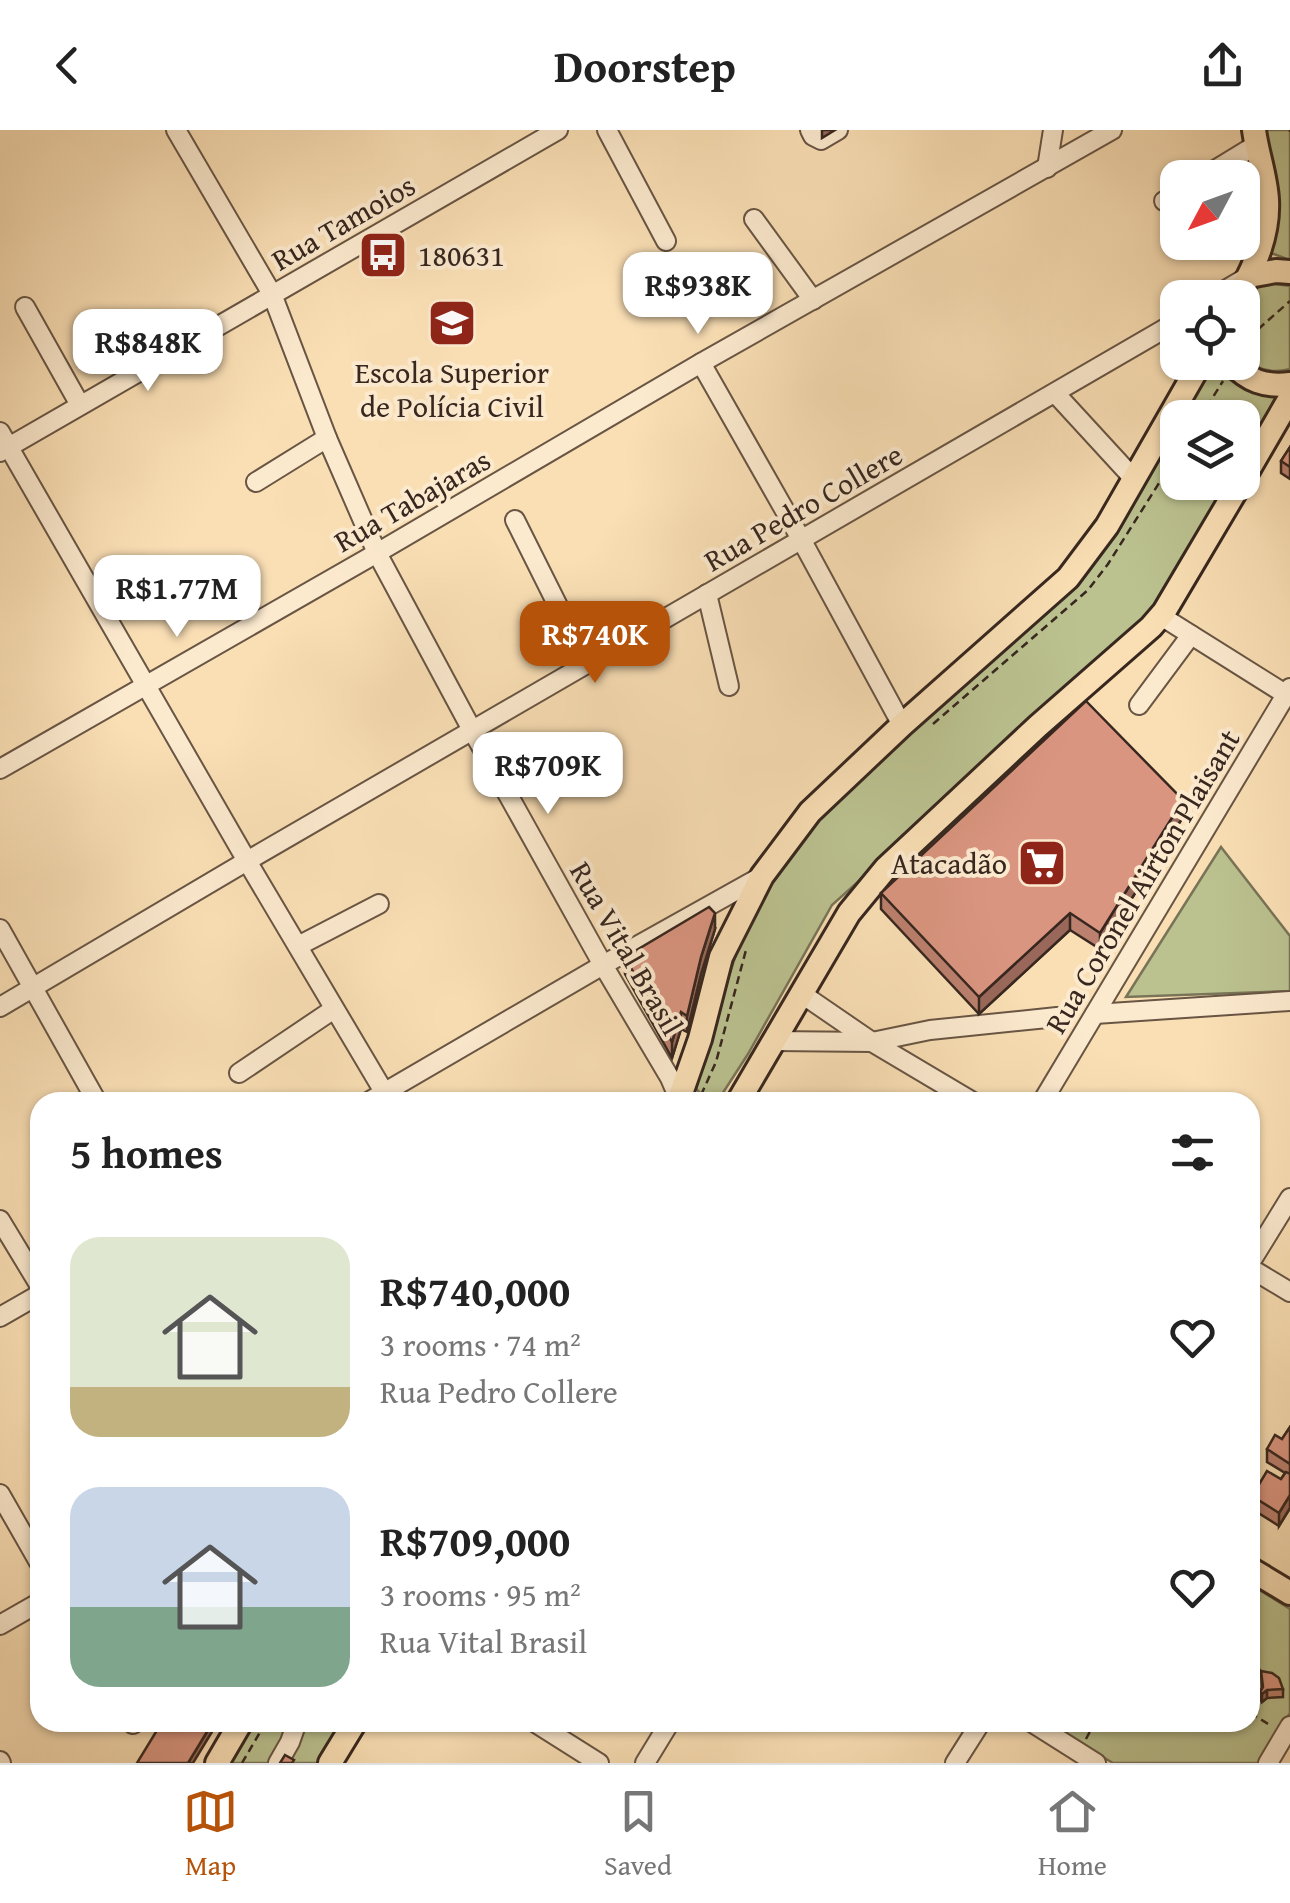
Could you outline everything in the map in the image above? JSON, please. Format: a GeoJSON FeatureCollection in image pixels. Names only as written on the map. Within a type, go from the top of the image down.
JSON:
{"type":"FeatureCollection","features":[{"type":"Feature","properties":{"kind":"main road"},"geometry":{"type":"LineString","coordinates":[[1247,280],[1261,247],[1267,217],[1255,137]]}},
{"type":"Feature","properties":{"kind":"main road"},"geometry":{"type":"LineString","coordinates":[[1249,276],[1276,270],[1290,272]]}},
{"type":"Feature","properties":{"kind":"main road"},"geometry":{"type":"LineString","coordinates":[[690,1092],[721,957],[762,876],[810,812],[1068,578],[1107,526],[1191,380]]}},
{"type":"Feature","properties":{"kind":"main road"},"geometry":{"type":"LineString","coordinates":[[1250,380],[1270,386],[1290,384]]}},
{"type":"Feature","properties":{"kind":"main road"},"geometry":{"type":"LineString","coordinates":[[1260,450],[1290,398]]}},
{"type":"Feature","properties":{"kind":"main road"},"geometry":{"type":"LineString","coordinates":[[744,1092],[849,913],[886,868],[1161,616],[1231,500]]}},
{"type":"Feature","properties":{"kind":"main road"},"geometry":{"type":"LineString","coordinates":[[1260,1575],[1290,1593]]}},
{"type":"Feature","properties":{"kind":"main road"},"geometry":{"type":"LineString","coordinates":[[216,1763],[235,1732]]}},
{"type":"Feature","properties":{"kind":"main road"},"geometry":{"type":"LineString","coordinates":[[330,1763],[349,1732]]}},
{"type":"Feature","properties":{"kind":"street","name":"Rua Vital Brasil"},"geometry":{"type":"LineString","coordinates":[[176,130],[272,294],[327,438],[377,553],[603,965],[670,1078],[685,1092]]}},
{"type":"Feature","properties":{"kind":"street","name":"Rua Tamoios"},"geometry":{"type":"LineString","coordinates":[[3,444],[80,406],[558,130]]}},
{"type":"Feature","properties":{"kind":"street"},"geometry":{"type":"LineString","coordinates":[[607,130],[666,241]]}},
{"type":"Feature","properties":{"kind":"street"},"geometry":{"type":"LineString","coordinates":[[810,130],[820,140],[838,130]]}},
{"type":"Feature","properties":{"kind":"street"},"geometry":{"type":"LineString","coordinates":[[1047,168],[1054,130]]}},
{"type":"Feature","properties":{"kind":"street","name":"Rua Tabajaras"},"geometry":{"type":"LineString","coordinates":[[0,769],[1112,130]]}},
{"type":"Feature","properties":{"kind":"street"},"geometry":{"type":"LineString","coordinates":[[1225,160],[1255,137]]}},
{"type":"Feature","properties":{"kind":"street"},"geometry":{"type":"LineString","coordinates":[[754,219],[814,300]]}},
{"type":"Feature","properties":{"kind":"street"},"geometry":{"type":"LineString","coordinates":[[1242,280],[1249,276]]}},
{"type":"Feature","properties":{"kind":"street"},"geometry":{"type":"LineString","coordinates":[[26,307],[80,406]]}},
{"type":"Feature","properties":{"kind":"street","name":"Rua Pedro Collere"},"geometry":{"type":"LineString","coordinates":[[0,1007],[1160,332]]}},
{"type":"Feature","properties":{"kind":"street"},"geometry":{"type":"LineString","coordinates":[[701,363],[902,725]]}},
{"type":"Feature","properties":{"kind":"street"},"geometry":{"type":"LineString","coordinates":[[1056,393],[1134,479]]}},
{"type":"Feature","properties":{"kind":"street"},"geometry":{"type":"LineString","coordinates":[[256,482],[327,438]]}},
{"type":"Feature","properties":{"kind":"street"},"geometry":{"type":"LineString","coordinates":[[3,444],[298,946],[377,1092]]}},
{"type":"Feature","properties":{"kind":"street"},"geometry":{"type":"LineString","coordinates":[[515,520],[586,664]]}},
{"type":"Feature","properties":{"kind":"street"},"geometry":{"type":"LineString","coordinates":[[706,594],[729,686]]}},
{"type":"Feature","properties":{"kind":"street"},"geometry":{"type":"LineString","coordinates":[[1161,616],[1289,693]]}},
{"type":"Feature","properties":{"kind":"street"},"geometry":{"type":"LineString","coordinates":[[1139,705],[1192,635]]}},
{"type":"Feature","properties":{"kind":"street","name":"Rua Coronel Airton Plaisant"},"geometry":{"type":"LineString","coordinates":[[1048,1092],[1289,693]]}},
{"type":"Feature","properties":{"kind":"street"},"geometry":{"type":"LineString","coordinates":[[393,1092],[603,965],[762,876]]}},
{"type":"Feature","properties":{"kind":"street"},"geometry":{"type":"LineString","coordinates":[[298,946],[379,904]]}},
{"type":"Feature","properties":{"kind":"street"},"geometry":{"type":"LineString","coordinates":[[0,929],[91,1092]]}},
{"type":"Feature","properties":{"kind":"street"},"geometry":{"type":"LineString","coordinates":[[802,994],[956,1092]]}},
{"type":"Feature","properties":{"kind":"street"},"geometry":{"type":"LineString","coordinates":[[1095,1014],[1290,1001]]}},
{"type":"Feature","properties":{"kind":"street"},"geometry":{"type":"LineString","coordinates":[[239,1073],[334,1009]]}},
{"type":"Feature","properties":{"kind":"street"},"geometry":{"type":"LineString","coordinates":[[774,1041],[872,1042],[930,1030],[1057,1017]]}},
{"type":"Feature","properties":{"kind":"street"},"geometry":{"type":"LineString","coordinates":[[1260,1249],[1290,1198]]}},
{"type":"Feature","properties":{"kind":"street"},"geometry":{"type":"LineString","coordinates":[[0,1220],[30,1272]]}},
{"type":"Feature","properties":{"kind":"street"},"geometry":{"type":"LineString","coordinates":[[1260,1272],[1290,1292]]}},
{"type":"Feature","properties":{"kind":"street"},"geometry":{"type":"LineString","coordinates":[[0,1317],[30,1297]]}},
{"type":"Feature","properties":{"kind":"street"},"geometry":{"type":"LineString","coordinates":[[0,1494],[30,1546]]}},
{"type":"Feature","properties":{"kind":"street"},"geometry":{"type":"LineString","coordinates":[[0,1625],[30,1608]]}},
{"type":"Feature","properties":{"kind":"street"},"geometry":{"type":"LineString","coordinates":[[1268,1763],[1288,1730]]}},
{"type":"Feature","properties":{"kind":"street"},"geometry":{"type":"LineString","coordinates":[[278,1763],[294,1732]]}},
{"type":"Feature","properties":{"kind":"street"},"geometry":{"type":"LineString","coordinates":[[550,1732],[599,1763]]}},
{"type":"Feature","properties":{"kind":"street"},"geometry":{"type":"LineString","coordinates":[[645,1763],[664,1732]]}},
{"type":"Feature","properties":{"kind":"street"},"geometry":{"type":"LineString","coordinates":[[955,1763],[975,1732]]}},
{"type":"Feature","properties":{"kind":"street"},"geometry":{"type":"LineString","coordinates":[[1047,1732],[1096,1763]]}},
{"type":"Feature","properties":{"kind":"path"},"geometry":{"type":"LineString","coordinates":[[1260,328],[1290,301]]}},
{"type":"Feature","properties":{"kind":"path"},"geometry":{"type":"LineString","coordinates":[[928,728],[1088,590],[1160,482]]}},
{"type":"Feature","properties":{"kind":"path"},"geometry":{"type":"LineString","coordinates":[[692,1092],[716,1062],[747,946]]}},
{"type":"Feature","properties":{"kind":"path"},"geometry":{"type":"LineString","coordinates":[[1260,1717],[1288,1730]]}},
{"type":"Feature","properties":{"kind":"path"},"geometry":{"type":"LineString","coordinates":[[242,1763],[260,1732]]}},
{"type":"Feature","properties":{"kind":"green space"},"geometry":{"type":"Polygon","coordinates":[[[1264,130],[1290,130],[1290,260],[1271,253],[1278,214],[1264,130]]]}},
{"type":"Feature","properties":{"kind":"green space"},"geometry":{"type":"Polygon","coordinates":[[[1260,286],[1290,286],[1290,369],[1260,368],[1260,286]]]}},
{"type":"Feature","properties":{"kind":"green space"},"geometry":{"type":"Polygon","coordinates":[[[1202,380],[1258,380],[1283,392],[1260,433],[1260,400],[1190,400],[1202,380]]]}},
{"type":"Feature","properties":{"kind":"green space"},"geometry":{"type":"Polygon","coordinates":[[[1160,447],[1160,500],[1221,500],[1162,602],[1134,634],[832,905],[723,1092],[699,1092],[693,1085],[751,909],[798,841],[915,720],[1082,573],[1160,447]]]}},
{"type":"Feature","properties":{"kind":"green space"},"geometry":{"type":"Polygon","coordinates":[[[1221,847],[1290,936],[1290,991],[1126,997],[1221,847]]]}},
{"type":"Feature","properties":{"kind":"green space"},"geometry":{"type":"Polygon","coordinates":[[[1260,1590],[1290,1609],[1290,1713],[1260,1763],[1113,1763],[1061,1732],[1260,1732],[1260,1590]]]}},
{"type":"Feature","properties":{"kind":"green space"},"geometry":{"type":"Polygon","coordinates":[[[241,1732],[337,1732],[318,1763],[222,1763],[241,1732]]]}},
{"type":"Feature","properties":{"kind":"building"},"geometry":{"type":"Polygon","coordinates":[[[1290,447],[1290,467],[1281,461],[1290,447]]]}},
{"type":"Feature","properties":{"kind":"building","name":"Atacadão"},"geometry":{"type":"Polygon","coordinates":[[[1086,701],[1183,800],[1100,933],[1070,913],[979,997],[881,893],[1086,701]]]}},
{"type":"Feature","properties":{"kind":"building"},"geometry":{"type":"Polygon","coordinates":[[[709,907],[715,913],[687,1016],[681,1012],[672,1042],[625,957],[709,907]]]}},
{"type":"Feature","properties":{"kind":"building"},"geometry":{"type":"Polygon","coordinates":[[[1290,1427],[1290,1464],[1267,1449],[1275,1435],[1282,1439],[1290,1427]]]}},
{"type":"Feature","properties":{"kind":"building"},"geometry":{"type":"Polygon","coordinates":[[[1267,1471],[1281,1479],[1286,1472],[1290,1474],[1290,1495],[1279,1513],[1260,1501],[1260,1483],[1267,1471]]]}},
{"type":"Feature","properties":{"kind":"building"},"geometry":{"type":"Polygon","coordinates":[[[1261,1671],[1279,1678],[1283,1689],[1262,1694],[1261,1671]]]}},
{"type":"Feature","properties":{"kind":"building"},"geometry":{"type":"Polygon","coordinates":[[[156,1732],[207,1732],[188,1763],[137,1763],[156,1732]]]}},
{"type":"Feature","properties":{"kind":"building"},"geometry":{"type":"Polygon","coordinates":[[[285,1755],[294,1760],[292,1763],[280,1763],[285,1755]]]}},
{"type":"Feature","properties":{"kind":"place","name":"180631"},"geometry":{"type":"Point","coordinates":[383,255]}},
{"type":"Feature","properties":{"kind":"place","name":"Escola Superior de Polícia Civil"},"geometry":{"type":"Point","coordinates":[452,323]}},
{"type":"Feature","properties":{"kind":"place","name":"Atacadão"},"geometry":{"type":"Point","coordinates":[1042,863]}}]}
